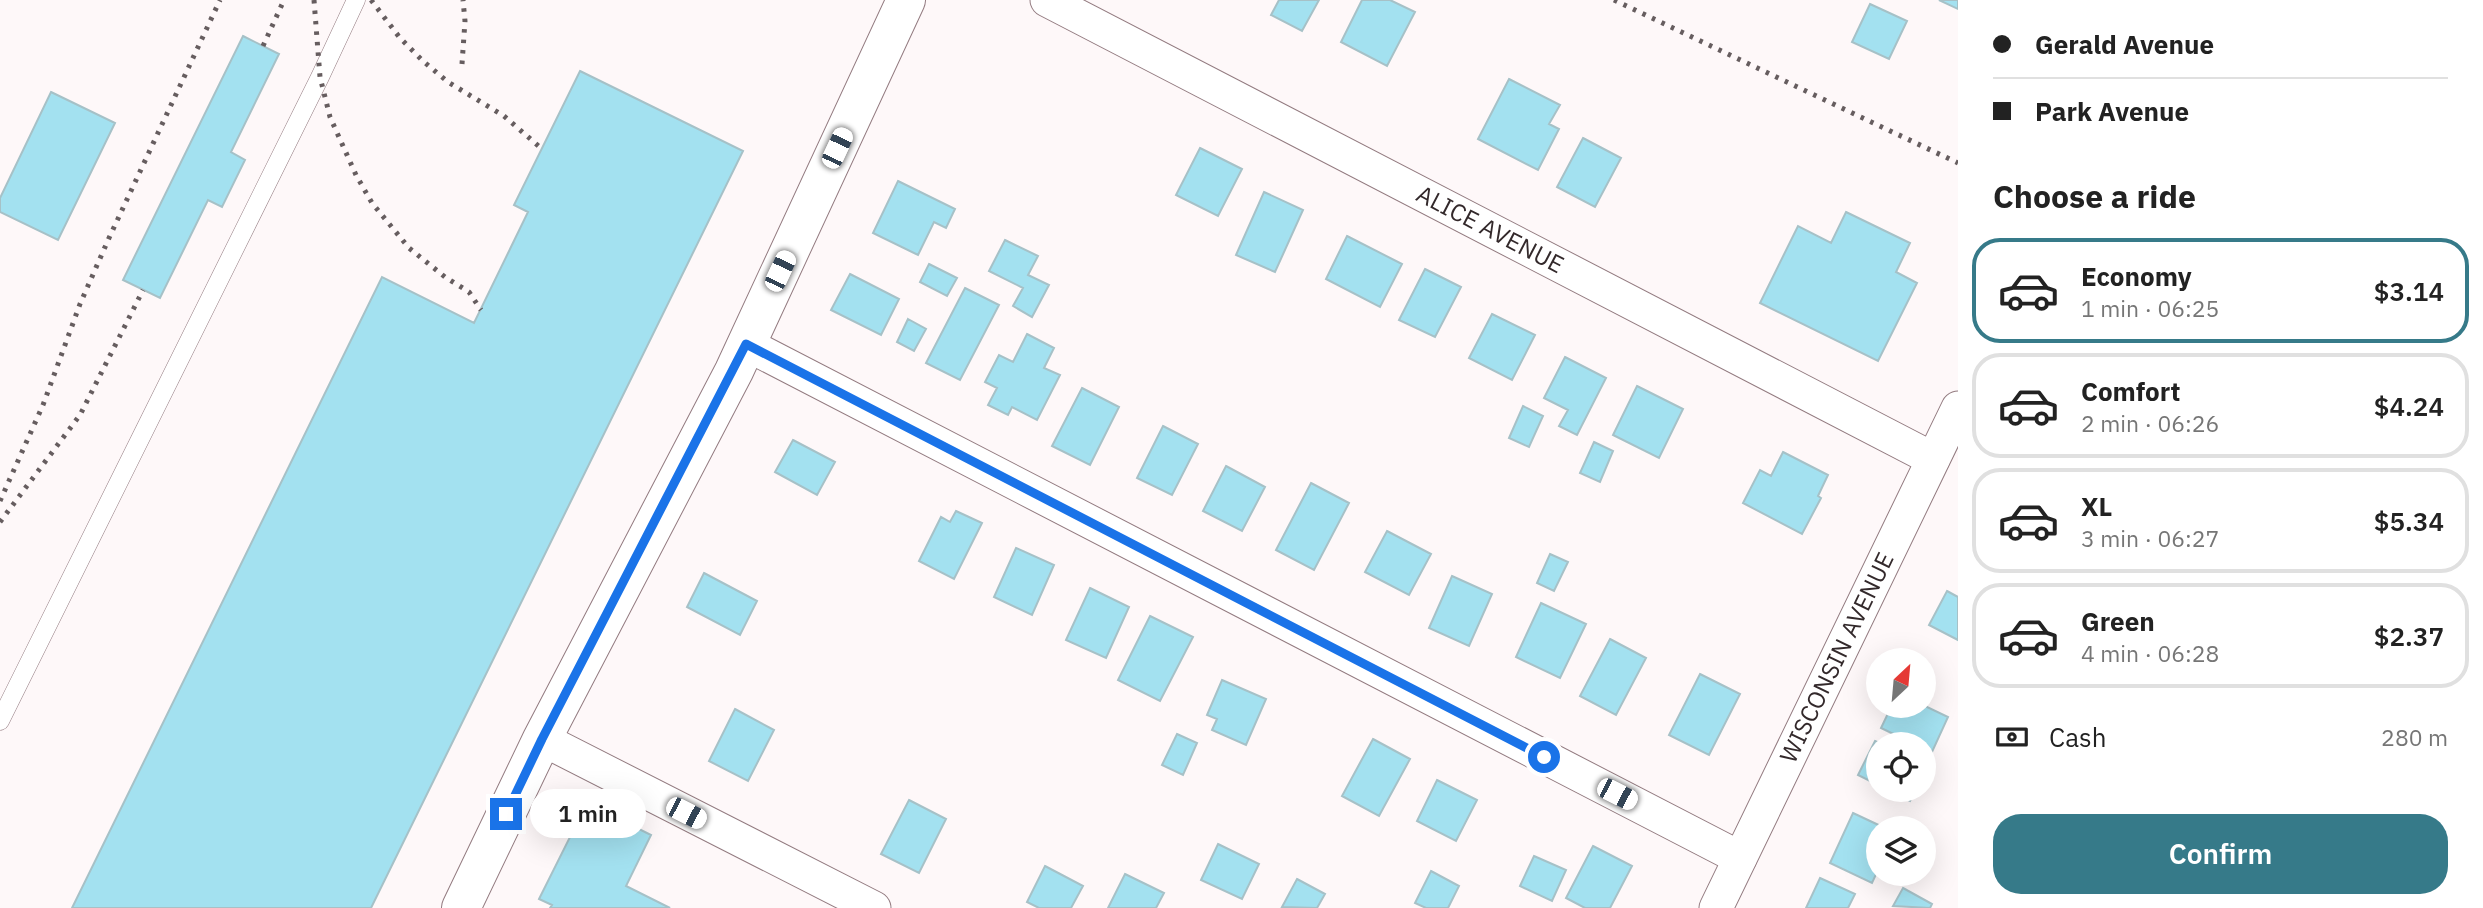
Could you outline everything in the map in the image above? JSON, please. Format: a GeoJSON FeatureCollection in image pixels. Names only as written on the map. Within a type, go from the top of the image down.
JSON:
{"type":"FeatureCollection","features":[{"type":"Feature","properties":{"kind":"street"},"geometry":{"type":"LineString","coordinates":[[461,908],[542,739],[746,344],[906,0]]}},
{"type":"Feature","properties":{"kind":"street","name":"ALICE AVENUE"},"geometry":{"type":"LineString","coordinates":[[1047,0],[1933,459]]}},
{"type":"Feature","properties":{"kind":"street"},"geometry":{"type":"LineString","coordinates":[[746,344],[1740,858]]}},
{"type":"Feature","properties":{"kind":"street","name":"WISCONSIN AVENUE"},"geometry":{"type":"LineString","coordinates":[[1716,908],[1958,408]]}},
{"type":"Feature","properties":{"kind":"street"},"geometry":{"type":"LineString","coordinates":[[542,739],[874,908]]}},
{"type":"Feature","properties":{"kind":"lane"},"geometry":{"type":"LineString","coordinates":[[0,721],[314,90],[356,0]]}},
{"type":"Feature","properties":{"kind":"building"},"geometry":{"type":"Polygon","coordinates":[[[1279,0],[1319,0],[1302,31],[1271,15],[1279,0]]]}},
{"type":"Feature","properties":{"kind":"building"},"geometry":{"type":"Polygon","coordinates":[[[1362,0],[1390,0],[1415,12],[1387,66],[1341,42],[1362,0]]]}},
{"type":"Feature","properties":{"kind":"building"},"geometry":{"type":"Polygon","coordinates":[[[1939,0],[1958,0],[1958,9],[1939,0]]]}},
{"type":"Feature","properties":{"kind":"building"},"geometry":{"type":"Polygon","coordinates":[[[1870,4],[1907,21],[1889,59],[1852,42],[1870,4]]]}},
{"type":"Feature","properties":{"kind":"building"},"geometry":{"type":"Polygon","coordinates":[[[243,36],[279,54],[231,152],[245,160],[222,207],[208,200],[160,298],[123,280],[243,36]]]}},
{"type":"Feature","properties":{"kind":"building"},"geometry":{"type":"Polygon","coordinates":[[[580,71],[743,151],[371,908],[72,908],[382,277],[474,323],[528,212],[514,205],[580,71]]]}},
{"type":"Feature","properties":{"kind":"building"},"geometry":{"type":"Polygon","coordinates":[[[1509,79],[1560,105],[1549,124],[1559,129],[1538,170],[1478,139],[1509,79]]]}},
{"type":"Feature","properties":{"kind":"building"},"geometry":{"type":"Polygon","coordinates":[[[51,92],[115,123],[58,240],[0,212],[0,198],[51,92]]]}},
{"type":"Feature","properties":{"kind":"building"},"geometry":{"type":"Polygon","coordinates":[[[1583,138],[1621,158],[1595,207],[1557,187],[1583,138]]]}},
{"type":"Feature","properties":{"kind":"building"},"geometry":{"type":"Polygon","coordinates":[[[1200,148],[1242,169],[1218,216],[1176,195],[1200,148]]]}},
{"type":"Feature","properties":{"kind":"building"},"geometry":{"type":"Polygon","coordinates":[[[898,181],[955,209],[946,228],[934,222],[918,255],[873,233],[898,181]]]}},
{"type":"Feature","properties":{"kind":"building"},"geometry":{"type":"Polygon","coordinates":[[[1264,192],[1303,210],[1275,272],[1236,255],[1264,192]]]}},
{"type":"Feature","properties":{"kind":"building"},"geometry":{"type":"Polygon","coordinates":[[[1846,212],[1910,243],[1896,272],[1917,283],[1878,361],[1760,303],[1798,226],[1831,243],[1846,212]]]}},
{"type":"Feature","properties":{"kind":"building"},"geometry":{"type":"Polygon","coordinates":[[[1347,236],[1402,264],[1380,307],[1326,279],[1347,236]]]}},
{"type":"Feature","properties":{"kind":"building"},"geometry":{"type":"Polygon","coordinates":[[[1005,240],[1038,256],[1028,275],[1049,285],[1032,317],[1013,306],[1023,288],[989,271],[1005,240]]]}},
{"type":"Feature","properties":{"kind":"building"},"geometry":{"type":"Polygon","coordinates":[[[929,264],[957,278],[947,296],[920,282],[929,264]]]}},
{"type":"Feature","properties":{"kind":"building"},"geometry":{"type":"Polygon","coordinates":[[[1425,269],[1461,287],[1435,337],[1399,320],[1425,269]]]}},
{"type":"Feature","properties":{"kind":"building"},"geometry":{"type":"Polygon","coordinates":[[[850,274],[899,299],[881,335],[831,310],[850,274]]]}},
{"type":"Feature","properties":{"kind":"building"},"geometry":{"type":"Polygon","coordinates":[[[965,288],[999,305],[960,380],[926,363],[965,288]]]}},
{"type":"Feature","properties":{"kind":"building"},"geometry":{"type":"Polygon","coordinates":[[[1492,314],[1535,335],[1512,380],[1469,358],[1492,314]]]}},
{"type":"Feature","properties":{"kind":"building"},"geometry":{"type":"Polygon","coordinates":[[[908,319],[926,329],[914,351],[897,342],[908,319]]]}},
{"type":"Feature","properties":{"kind":"building"},"geometry":{"type":"Polygon","coordinates":[[[1027,334],[1054,348],[1044,368],[1060,375],[1037,420],[1012,407],[1008,415],[988,405],[997,388],[985,382],[999,355],[1013,362],[1027,334]]]}},
{"type":"Feature","properties":{"kind":"building"},"geometry":{"type":"Polygon","coordinates":[[[1565,357],[1606,378],[1577,435],[1559,426],[1568,410],[1544,398],[1565,357]]]}},
{"type":"Feature","properties":{"kind":"building"},"geometry":{"type":"Polygon","coordinates":[[[1637,386],[1683,409],[1659,458],[1613,435],[1637,386]]]}},
{"type":"Feature","properties":{"kind":"building"},"geometry":{"type":"Polygon","coordinates":[[[1082,388],[1119,407],[1090,465],[1052,446],[1082,388]]]}},
{"type":"Feature","properties":{"kind":"building"},"geometry":{"type":"Polygon","coordinates":[[[1523,406],[1543,416],[1529,447],[1509,438],[1523,406]]]}},
{"type":"Feature","properties":{"kind":"building"},"geometry":{"type":"Polygon","coordinates":[[[1163,426],[1198,444],[1172,495],[1137,478],[1163,426]]]}},
{"type":"Feature","properties":{"kind":"building"},"geometry":{"type":"Polygon","coordinates":[[[793,440],[835,462],[817,495],[775,472],[793,440]]]}},
{"type":"Feature","properties":{"kind":"building"},"geometry":{"type":"Polygon","coordinates":[[[1594,442],[1613,451],[1600,482],[1580,473],[1594,442]]]}},
{"type":"Feature","properties":{"kind":"building"},"geometry":{"type":"Polygon","coordinates":[[[1783,452],[1828,475],[1818,496],[1821,498],[1802,534],[1743,503],[1760,470],[1771,476],[1783,452]]]}},
{"type":"Feature","properties":{"kind":"building"},"geometry":{"type":"Polygon","coordinates":[[[1226,466],[1265,487],[1242,531],[1203,511],[1226,466]]]}},
{"type":"Feature","properties":{"kind":"building"},"geometry":{"type":"Polygon","coordinates":[[[1311,483],[1349,503],[1314,570],[1276,550],[1311,483]]]}},
{"type":"Feature","properties":{"kind":"building"},"geometry":{"type":"Polygon","coordinates":[[[956,511],[982,523],[954,579],[919,561],[941,517],[950,522],[956,511]]]}},
{"type":"Feature","properties":{"kind":"building"},"geometry":{"type":"Polygon","coordinates":[[[1387,531],[1431,554],[1409,595],[1365,572],[1387,531]]]}},
{"type":"Feature","properties":{"kind":"building"},"geometry":{"type":"Polygon","coordinates":[[[1016,548],[1054,565],[1032,615],[994,597],[1016,548]]]}},
{"type":"Feature","properties":{"kind":"building"},"geometry":{"type":"Polygon","coordinates":[[[1550,554],[1568,562],[1554,591],[1537,583],[1550,554]]]}},
{"type":"Feature","properties":{"kind":"building"},"geometry":{"type":"Polygon","coordinates":[[[704,573],[757,601],[740,635],[687,607],[704,573]]]}},
{"type":"Feature","properties":{"kind":"building"},"geometry":{"type":"Polygon","coordinates":[[[1452,576],[1492,594],[1469,646],[1429,628],[1452,576]]]}},
{"type":"Feature","properties":{"kind":"building"},"geometry":{"type":"Polygon","coordinates":[[[1090,588],[1129,607],[1106,658],[1066,640],[1090,588]]]}},
{"type":"Feature","properties":{"kind":"building"},"geometry":{"type":"Polygon","coordinates":[[[1947,591],[1958,597],[1958,640],[1929,625],[1947,591]]]}},
{"type":"Feature","properties":{"kind":"building"},"geometry":{"type":"Polygon","coordinates":[[[1541,603],[1586,624],[1560,678],[1516,657],[1541,603]]]}},
{"type":"Feature","properties":{"kind":"building"},"geometry":{"type":"Polygon","coordinates":[[[1150,616],[1193,637],[1160,701],[1118,680],[1150,616]]]}},
{"type":"Feature","properties":{"kind":"building"},"geometry":{"type":"Polygon","coordinates":[[[1610,639],[1646,658],[1616,715],[1580,696],[1610,639]]]}},
{"type":"Feature","properties":{"kind":"building"},"geometry":{"type":"Polygon","coordinates":[[[1700,674],[1740,694],[1709,755],[1669,735],[1700,674]]]}},
{"type":"Feature","properties":{"kind":"building"},"geometry":{"type":"Polygon","coordinates":[[[1222,680],[1266,699],[1246,745],[1212,730],[1217,719],[1207,715],[1222,680]]]}},
{"type":"Feature","properties":{"kind":"building"},"geometry":{"type":"Polygon","coordinates":[[[735,709],[774,730],[748,781],[709,761],[735,709]]]}},
{"type":"Feature","properties":{"kind":"building"},"geometry":{"type":"Polygon","coordinates":[[[1936,711],[1948,717],[1936,743],[1936,732],[1889,732],[1881,728],[1886,718],[1936,718],[1936,711]]]}},
{"type":"Feature","properties":{"kind":"building"},"geometry":{"type":"Polygon","coordinates":[[[1177,734],[1197,743],[1183,775],[1162,765],[1177,734]]]}},
{"type":"Feature","properties":{"kind":"building"},"geometry":{"type":"Polygon","coordinates":[[[1373,739],[1410,759],[1379,816],[1342,796],[1373,739]]]}},
{"type":"Feature","properties":{"kind":"building"},"geometry":{"type":"Polygon","coordinates":[[[1866,759],[1866,779],[1858,775],[1866,759]]]}},
{"type":"Feature","properties":{"kind":"building"},"geometry":{"type":"Polygon","coordinates":[[[1437,780],[1477,800],[1456,841],[1417,821],[1437,780]]]}},
{"type":"Feature","properties":{"kind":"building"},"geometry":{"type":"Polygon","coordinates":[[[909,800],[946,819],[919,873],[881,854],[909,800]]]}},
{"type":"Feature","properties":{"kind":"building"},"geometry":{"type":"Polygon","coordinates":[[[587,803],[651,835],[626,886],[670,908],[550,908],[552,905],[539,899],[587,803]]]}},
{"type":"Feature","properties":{"kind":"building"},"geometry":{"type":"Polygon","coordinates":[[[1853,813],[1866,819],[1866,880],[1830,863],[1853,813]]]}},
{"type":"Feature","properties":{"kind":"building"},"geometry":{"type":"Polygon","coordinates":[[[1218,844],[1259,864],[1242,899],[1201,880],[1218,844]]]}},
{"type":"Feature","properties":{"kind":"building"},"geometry":{"type":"Polygon","coordinates":[[[1593,846],[1632,866],[1610,908],[1585,908],[1566,898],[1593,846]]]}},
{"type":"Feature","properties":{"kind":"building"},"geometry":{"type":"Polygon","coordinates":[[[1534,856],[1566,870],[1552,901],[1520,886],[1534,856]]]}},
{"type":"Feature","properties":{"kind":"building"},"geometry":{"type":"Polygon","coordinates":[[[1045,866],[1083,886],[1071,908],[1039,908],[1027,902],[1045,866]]]}},
{"type":"Feature","properties":{"kind":"building"},"geometry":{"type":"Polygon","coordinates":[[[1431,871],[1459,886],[1448,908],[1426,908],[1415,903],[1431,871]]]}},
{"type":"Feature","properties":{"kind":"building"},"geometry":{"type":"Polygon","coordinates":[[[1125,874],[1164,893],[1156,908],[1108,908],[1125,874]]]}},
{"type":"Feature","properties":{"kind":"building"},"geometry":{"type":"Polygon","coordinates":[[[1820,878],[1855,894],[1848,908],[1806,908],[1820,878]]]}},
{"type":"Feature","properties":{"kind":"building"},"geometry":{"type":"Polygon","coordinates":[[[1297,879],[1325,894],[1317,908],[1282,907],[1297,879]]]}},
{"type":"Feature","properties":{"kind":"building"},"geometry":{"type":"Polygon","coordinates":[[[1903,888],[1932,904],[1930,908],[1893,906],[1903,888]]]}},
{"type":"Feature","properties":{"kind":"railway"},"geometry":{"type":"LineString","coordinates":[[0,501],[43,405],[80,304],[220,0]]}},
{"type":"Feature","properties":{"kind":"railway"},"geometry":{"type":"LineString","coordinates":[[263,46],[284,0]]}},
{"type":"Feature","properties":{"kind":"railway"},"geometry":{"type":"LineString","coordinates":[[314,0],[320,77],[330,117],[356,175],[372,203],[409,248],[469,292],[481,310]]}},
{"type":"Feature","properties":{"kind":"railway"},"geometry":{"type":"LineString","coordinates":[[371,0],[400,38],[424,62],[448,82],[504,116],[542,149]]}},
{"type":"Feature","properties":{"kind":"railway"},"geometry":{"type":"LineString","coordinates":[[462,64],[465,21],[463,0]]}},
{"type":"Feature","properties":{"kind":"railway"},"geometry":{"type":"LineString","coordinates":[[1614,0],[1958,163]]}},
{"type":"Feature","properties":{"kind":"railway"},"geometry":{"type":"LineString","coordinates":[[0,522],[80,415],[143,290]]}},
{"type":"Feature","properties":{"kind":"route"},"geometry":{"type":"LineString","coordinates":[[506,814],[746,344],[1544,757]]}}]}
